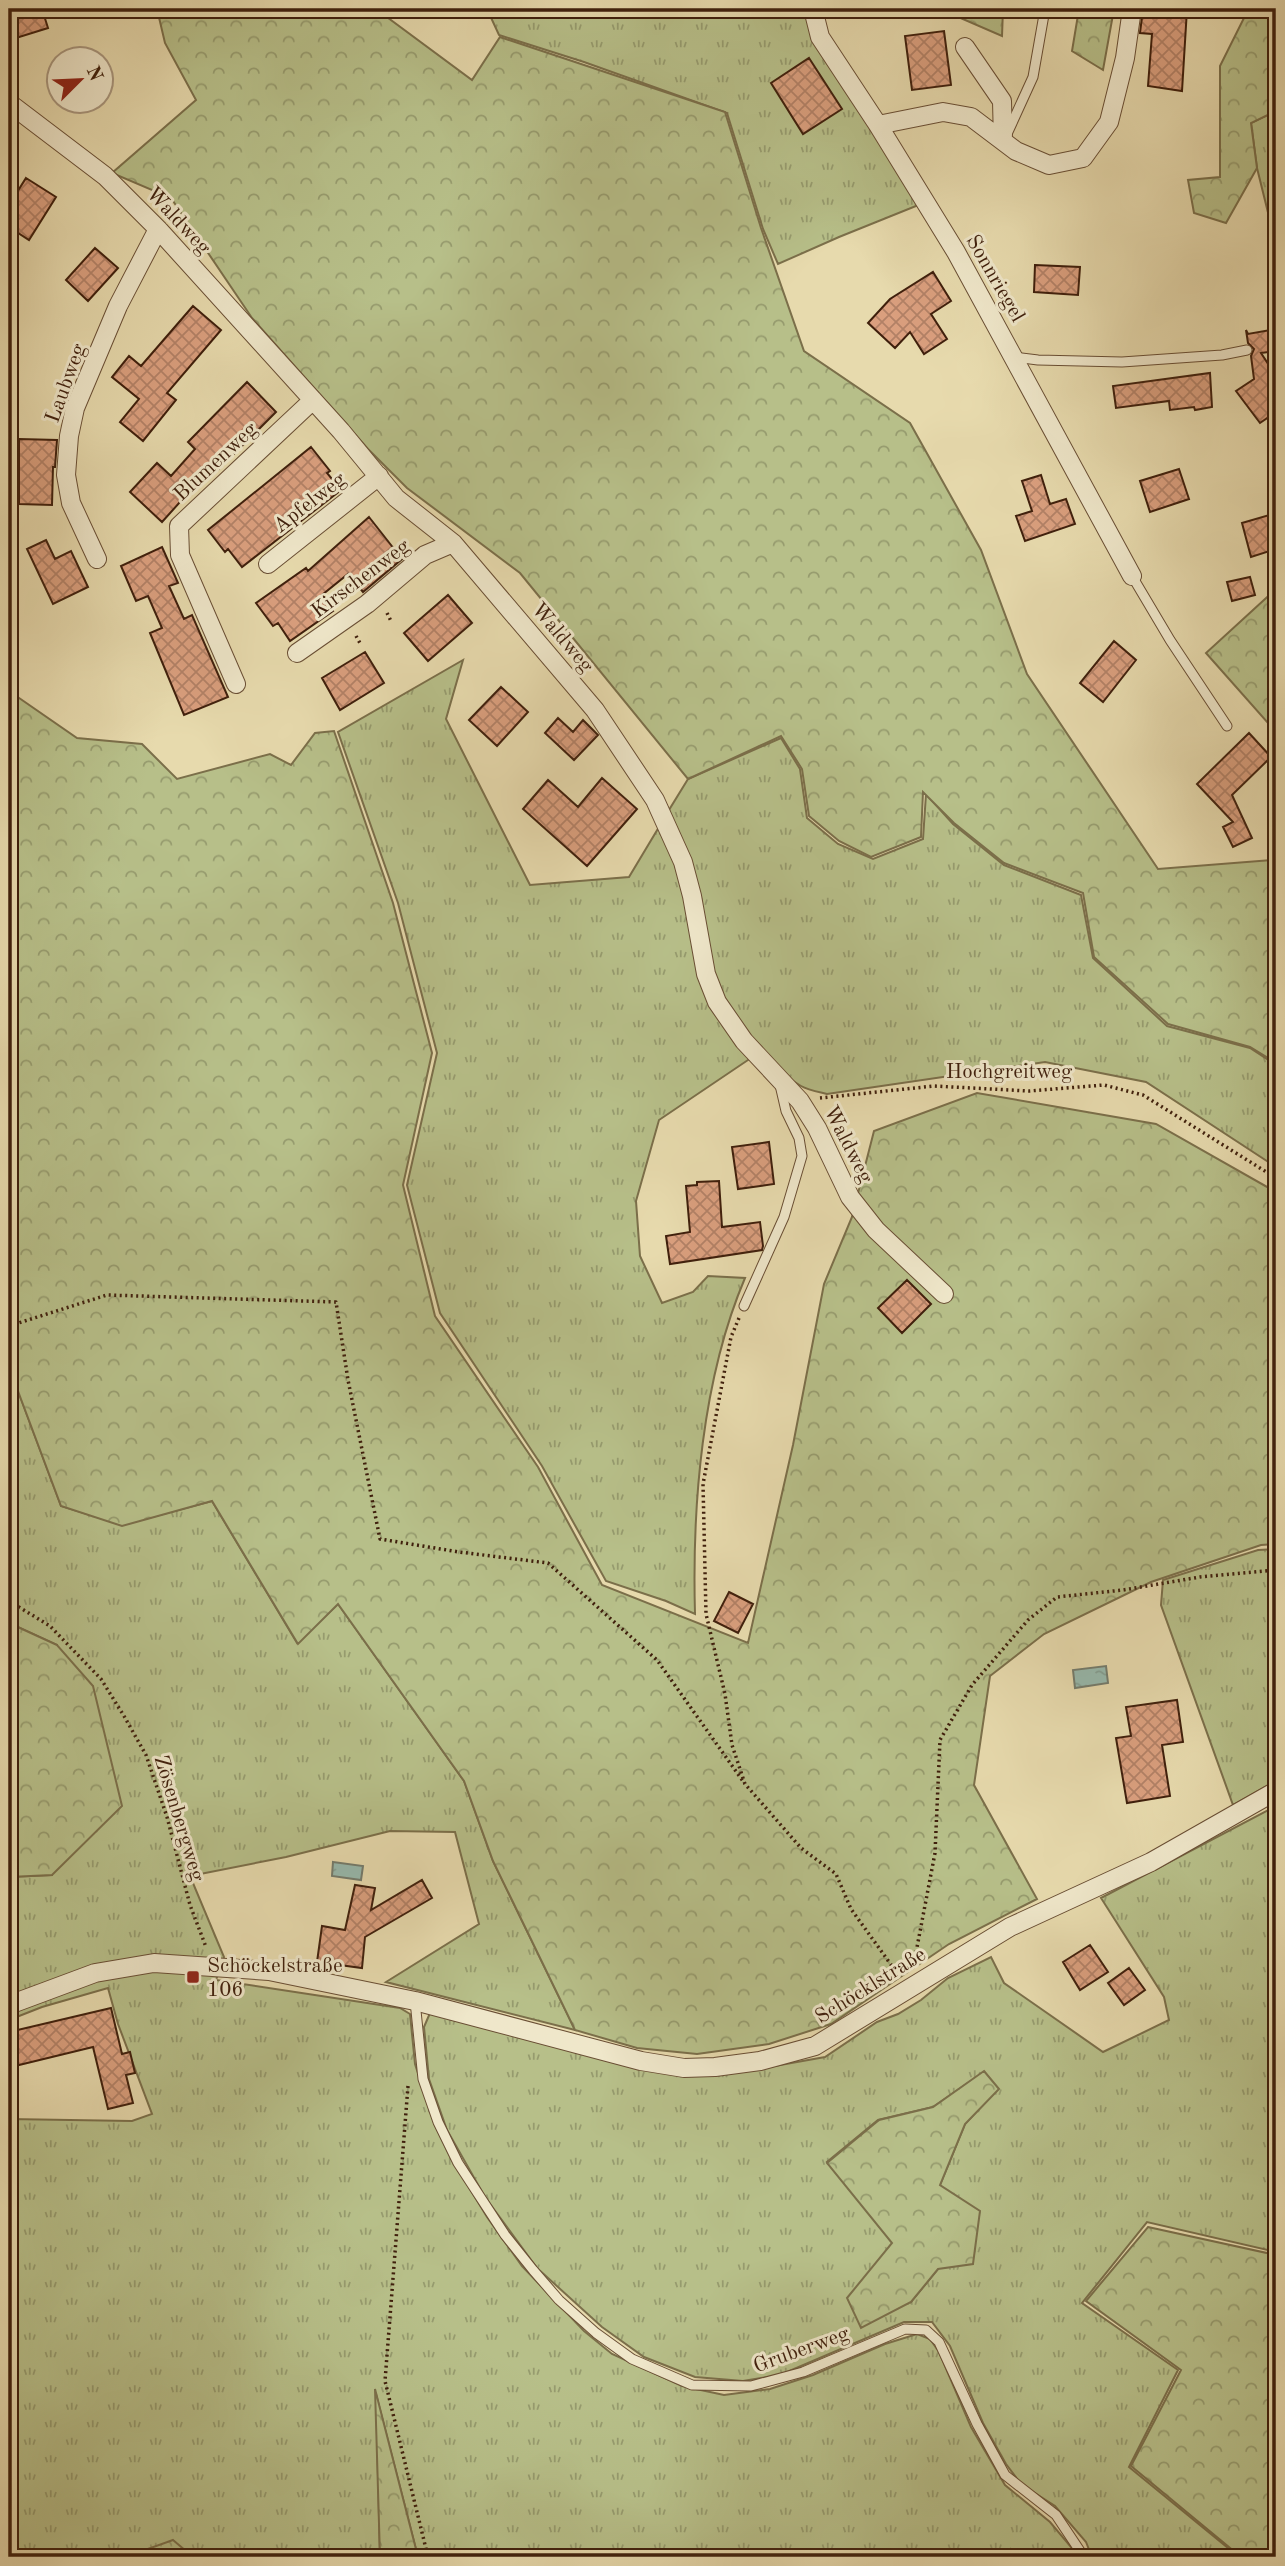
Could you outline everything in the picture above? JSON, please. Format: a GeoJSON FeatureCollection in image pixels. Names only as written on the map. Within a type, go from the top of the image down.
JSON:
{"type":"FeatureCollection","features":[{"type":"Feature","properties":{"kind":"street","name":"Sonnriegel"},"geometry":{"type":"LineString","coordinates":[[813,9],[820,37],[956,252],[1132,576]]}},
{"type":"Feature","properties":{"kind":"street"},"geometry":{"type":"LineString","coordinates":[[878,125],[943,112],[971,117],[1016,151],[1049,165],[1083,158],[1109,122],[1125,58],[1132,9]]}},
{"type":"Feature","properties":{"kind":"street"},"geometry":{"type":"LineString","coordinates":[[965,47],[1002,101],[1003,142]]}},
{"type":"Feature","properties":{"kind":"street","name":"Waldweg"},"geometry":{"type":"LineString","coordinates":[[9,103],[104,176],[158,229],[313,400],[396,498],[453,543],[595,710],[655,800],[683,862],[706,974],[717,1002],[744,1041],[800,1101],[817,1128],[850,1197],[876,1230],[944,1294]]}},
{"type":"Feature","properties":{"kind":"street","name":"Laubweg"},"geometry":{"type":"LineString","coordinates":[[97,559],[71,503],[66,475],[69,436],[75,408],[118,306],[158,229]]}},
{"type":"Feature","properties":{"kind":"street","name":"Blumenweg"},"geometry":{"type":"LineString","coordinates":[[236,684],[180,555],[179,526],[313,400]]}},
{"type":"Feature","properties":{"kind":"street","name":"Apfelweg"},"geometry":{"type":"LineString","coordinates":[[268,564],[379,477]]}},
{"type":"Feature","properties":{"kind":"street","name":"Kirschenweg"},"geometry":{"type":"LineString","coordinates":[[297,653],[367,604],[425,555],[453,543]]}},
{"type":"Feature","properties":{"kind":"street","name":"Schöcklstraße"},"geometry":{"type":"LineString","coordinates":[[9,2006],[94,1973],[154,1963],[269,1971],[415,2001],[641,2062],[715,2067],[760,2061],[815,2046],[1010,1927],[1151,1862],[1276,1791]]}},
{"type":"Feature","properties":{"kind":"lane"},"geometry":{"type":"LineString","coordinates":[[1003,142],[1032,78],[1045,9]]}},
{"type":"Feature","properties":{"kind":"lane"},"geometry":{"type":"LineString","coordinates":[[1014,357],[1122,362],[1222,355],[1247,349]]}},
{"type":"Feature","properties":{"kind":"lane"},"geometry":{"type":"LineString","coordinates":[[1132,576],[1170,640],[1227,726]]}},
{"type":"Feature","properties":{"kind":"lane"},"geometry":{"type":"LineString","coordinates":[[744,1307],[784,1217],[802,1156],[799,1138],[786,1111],[778,1077]]}},
{"type":"Feature","properties":{"kind":"lane","name":"Gruberweg"},"geometry":{"type":"LineString","coordinates":[[415,2001],[423,2079],[458,2163],[505,2235],[533,2270],[559,2300],[596,2333],[632,2359],[692,2385],[751,2386],[803,2372],[905,2329],[926,2330],[939,2342],[977,2424],[1005,2475],[1056,2515],[1084,2557]]}},
{"type":"Feature","properties":{"kind":"path","name":"Hochgreitweg"},"geometry":{"type":"LineString","coordinates":[[800,1101],[934,1086],[1029,1091],[1104,1085],[1143,1095],[1276,1178]]}},
{"type":"Feature","properties":{"kind":"path"},"geometry":{"type":"LineString","coordinates":[[9,1326],[107,1295],[337,1302],[348,1380],[380,1539],[548,1563],[657,1660],[745,1784],[801,1848],[836,1874],[851,1909],[909,1989]]}},
{"type":"Feature","properties":{"kind":"path"},"geometry":{"type":"LineString","coordinates":[[744,1307],[731,1337],[703,1484],[706,1615],[725,1694],[732,1745],[745,1784]]}},
{"type":"Feature","properties":{"kind":"path"},"geometry":{"type":"LineString","coordinates":[[909,1989],[935,1853],[940,1740],[972,1685],[1028,1620],[1057,1597],[1123,1590],[1200,1577],[1276,1570]]}},
{"type":"Feature","properties":{"kind":"path","name":"Zösenbergweg"},"geometry":{"type":"LineString","coordinates":[[9,1601],[50,1626],[101,1679],[146,1755],[167,1817],[190,1905],[214,1968]]}},
{"type":"Feature","properties":{"kind":"path"},"geometry":{"type":"LineString","coordinates":[[409,2082],[385,2381],[428,2557]]}},
{"type":"Feature","properties":{"kind":"green space"},"geometry":{"type":"Polygon","coordinates":[[[157,9],[376,9],[472,80],[500,37],[725,112],[761,228],[804,351],[910,423],[981,550],[1027,674],[1158,869],[1273,860],[1276,852],[1276,1063],[1250,1047],[1168,1024],[1094,957],[1083,893],[1004,863],[954,823],[923,792],[921,837],[871,857],[839,841],[809,816],[802,769],[781,736],[688,779],[520,573],[407,488],[368,449],[252,318],[171,198],[112,173],[196,100],[165,43],[157,9]]]}},
{"type":"Feature","properties":{"kind":"green space"},"geometry":{"type":"Polygon","coordinates":[[[487,9],[805,9],[921,204],[778,264],[763,229],[727,113],[499,35],[487,9]]]}},
{"type":"Feature","properties":{"kind":"green space"},"geometry":{"type":"Polygon","coordinates":[[[826,9],[1003,9],[1002,36],[956,16],[846,17],[826,9]]]}},
{"type":"Feature","properties":{"kind":"green space"},"geometry":{"type":"Polygon","coordinates":[[[1079,9],[1114,9],[1103,70],[1072,51],[1079,9]]]}},
{"type":"Feature","properties":{"kind":"green space"},"geometry":{"type":"Polygon","coordinates":[[[1246,9],[1276,9],[1276,111],[1251,123],[1257,168],[1226,223],[1194,213],[1188,180],[1220,177],[1220,66],[1247,12],[1246,9]]]}},
{"type":"Feature","properties":{"kind":"green space"},"geometry":{"type":"Polygon","coordinates":[[[1276,111],[1276,245],[1257,168],[1251,123],[1276,111]]]}},
{"type":"Feature","properties":{"kind":"green space"},"geometry":{"type":"Polygon","coordinates":[[[1276,589],[1276,732],[1206,653],[1276,589]]]}},
{"type":"Feature","properties":{"kind":"green space"},"geometry":{"type":"Polygon","coordinates":[[[463,660],[446,719],[530,885],[629,877],[662,822],[695,932],[751,1058],[659,1120],[636,1201],[640,1256],[662,1303],[693,1292],[708,1276],[745,1278],[730,1317],[709,1400],[698,1486],[695,1614],[666,1601],[606,1581],[542,1466],[440,1313],[407,1185],[437,1053],[398,903],[338,732],[463,660]]]}},
{"type":"Feature","properties":{"kind":"green space"},"geometry":{"type":"Polygon","coordinates":[[[9,691],[77,738],[142,744],[177,779],[270,754],[291,765],[315,733],[334,731],[393,903],[432,1053],[403,1185],[435,1316],[538,1467],[602,1585],[748,1643],[793,1445],[824,1284],[852,1217],[874,1131],[977,1093],[1156,1124],[1276,1192],[1276,1544],[1261,1545],[1151,1582],[1044,1634],[990,1676],[974,1785],[1037,1899],[949,1944],[831,2024],[769,2044],[697,2054],[637,2048],[575,2030],[493,1861],[464,1781],[338,1604],[298,1644],[212,1501],[122,1526],[61,1506],[9,1367],[9,691]]]}},
{"type":"Feature","properties":{"kind":"green space"},"geometry":{"type":"Polygon","coordinates":[[[781,738],[800,769],[807,818],[838,844],[873,859],[923,839],[926,794],[953,824],[1004,865],[1081,895],[1093,958],[1167,1026],[1250,1048],[1276,1065],[1276,1167],[1146,1082],[1045,1062],[827,1094],[810,1090],[788,1078],[755,1045],[720,995],[669,810],[688,779],[781,738]]]}},
{"type":"Feature","properties":{"kind":"green space"},"geometry":{"type":"Polygon","coordinates":[[[9,1367],[61,1506],[122,1525],[212,1501],[297,1643],[338,1604],[464,1781],[493,1861],[575,2030],[386,1982],[479,1924],[455,1832],[390,1831],[286,1857],[190,1876],[224,1957],[216,1980],[400,2008],[410,2014],[415,2064],[434,2123],[449,2154],[487,2217],[522,2266],[584,2331],[612,2354],[682,2386],[724,2395],[770,2389],[917,2334],[930,2339],[939,2352],[971,2427],[1005,2485],[1050,2522],[1071,2547],[1075,2557],[1021,2557],[1011,2549],[1007,2557],[418,2557],[376,2394],[380,2557],[193,2557],[173,2541],[142,2552],[146,2557],[9,2557],[9,2119],[132,2121],[152,2114],[118,2024],[108,1988],[42,2007],[9,2020],[9,1877],[52,1875],[57,1645],[9,1623],[9,1367]]]}},
{"type":"Feature","properties":{"kind":"green space"},"geometry":{"type":"Polygon","coordinates":[[[1276,1549],[1276,1781],[1233,1805],[1161,1605],[1163,1580],[1258,1550],[1276,1549]]]}},
{"type":"Feature","properties":{"kind":"green space"},"geometry":{"type":"Polygon","coordinates":[[[9,1623],[57,1645],[93,1686],[122,1806],[52,1875],[9,1877],[9,1623]]]}},
{"type":"Feature","properties":{"kind":"green space"},"geometry":{"type":"Polygon","coordinates":[[[1276,1806],[1276,2252],[1147,2222],[1082,2303],[1178,2370],[1129,2467],[1239,2557],[1092,2557],[1086,2542],[1055,2506],[1021,2484],[1006,2464],[983,2423],[950,2346],[932,2322],[904,2322],[780,2375],[743,2381],[695,2377],[644,2357],[602,2327],[537,2268],[485,2197],[447,2130],[429,2079],[424,2027],[430,2013],[735,2073],[825,2057],[877,2022],[898,2014],[921,2000],[948,1978],[991,1957],[1004,1983],[1103,2052],[1169,2020],[1164,1997],[1101,1898],[1276,1806]],[[984,2072],[933,2107],[878,2120],[827,2162],[893,2243],[911,2302],[938,2269],[940,2185],[965,2124],[998,2089],[984,2072]]]}},
{"type":"Feature","properties":{"kind":"green space"},"geometry":{"type":"Polygon","coordinates":[[[984,2071],[999,2089],[965,2124],[940,2185],[980,2211],[973,2264],[938,2269],[911,2302],[861,2328],[847,2298],[892,2243],[827,2163],[879,2120],[933,2107],[984,2071]]]}},
{"type":"Feature","properties":{"kind":"green space"},"geometry":{"type":"Polygon","coordinates":[[[1148,2227],[1276,2255],[1276,2557],[1241,2557],[1131,2466],[1181,2370],[1086,2301],[1148,2227]]]}},
{"type":"Feature","properties":{"kind":"green space"},"geometry":{"type":"Polygon","coordinates":[[[375,2389],[418,2557],[380,2557],[375,2389]]]}},
{"type":"Feature","properties":{"kind":"green space"},"geometry":{"type":"Polygon","coordinates":[[[173,2540],[193,2557],[146,2557],[142,2551],[173,2540]]]}},
{"type":"Feature","properties":{"kind":"water"},"geometry":{"type":"Polygon","coordinates":[[[1106,1666],[1108,1683],[1075,1688],[1073,1670],[1106,1666]]]}},
{"type":"Feature","properties":{"kind":"water"},"geometry":{"type":"Polygon","coordinates":[[[333,1862],[363,1866],[361,1880],[332,1876],[333,1862]]]}},
{"type":"Feature","properties":{"kind":"building"},"geometry":{"type":"Polygon","coordinates":[[[9,9],[42,9],[48,28],[16,38],[9,9]]]}},
{"type":"Feature","properties":{"kind":"building"},"geometry":{"type":"Polygon","coordinates":[[[1143,9],[1187,9],[1182,91],[1148,86],[1152,34],[1140,33],[1143,9]]]}},
{"type":"Feature","properties":{"kind":"building"},"geometry":{"type":"Polygon","coordinates":[[[944,31],[951,85],[912,90],[905,36],[944,31]]]}},
{"type":"Feature","properties":{"kind":"building"},"geometry":{"type":"Polygon","coordinates":[[[809,58],[842,109],[803,134],[771,83],[809,58]]]}},
{"type":"Feature","properties":{"kind":"building"},"geometry":{"type":"Polygon","coordinates":[[[26,178],[56,197],[29,240],[9,227],[9,205],[26,178]]]}},
{"type":"Feature","properties":{"kind":"building"},"geometry":{"type":"Polygon","coordinates":[[[95,248],[118,268],[88,301],[66,280],[95,248]]]}},
{"type":"Feature","properties":{"kind":"building"},"geometry":{"type":"Polygon","coordinates":[[[1035,265],[1080,267],[1078,295],[1034,292],[1035,265]]]}},
{"type":"Feature","properties":{"kind":"building"},"geometry":{"type":"Polygon","coordinates":[[[933,272],[951,301],[931,314],[947,339],[924,354],[910,332],[895,348],[868,323],[890,299],[933,272]]]}},
{"type":"Feature","properties":{"kind":"building"},"geometry":{"type":"Polygon","coordinates":[[[193,306],[221,330],[167,393],[176,400],[143,441],[120,422],[139,399],[112,377],[129,356],[141,366],[193,306]]]}},
{"type":"Feature","properties":{"kind":"building"},"geometry":{"type":"Polygon","coordinates":[[[1276,329],[1276,351],[1261,353],[1276,376],[1276,412],[1260,423],[1236,391],[1254,379],[1251,356],[1254,349],[1248,343],[1246,330],[1248,334],[1276,329]]]}},
{"type":"Feature","properties":{"kind":"building"},"geometry":{"type":"Polygon","coordinates":[[[1210,373],[1212,407],[1170,410],[1169,401],[1116,408],[1113,386],[1210,373]]]}},
{"type":"Feature","properties":{"kind":"building"},"geometry":{"type":"Polygon","coordinates":[[[247,382],[276,412],[218,470],[211,464],[186,490],[189,492],[162,522],[130,492],[157,463],[171,476],[195,449],[188,442],[247,382]]]}},
{"type":"Feature","properties":{"kind":"building"},"geometry":{"type":"Polygon","coordinates":[[[19,439],[57,440],[52,505],[19,504],[19,439]]]}},
{"type":"Feature","properties":{"kind":"building"},"geometry":{"type":"Polygon","coordinates":[[[311,447],[341,490],[242,567],[228,549],[225,552],[208,530],[311,447]]]}},
{"type":"Feature","properties":{"kind":"building"},"geometry":{"type":"Polygon","coordinates":[[[1179,469],[1189,499],[1150,512],[1140,481],[1179,469]]]}},
{"type":"Feature","properties":{"kind":"building"},"geometry":{"type":"Polygon","coordinates":[[[1041,475],[1050,504],[1066,499],[1075,524],[1025,541],[1016,516],[1032,511],[1022,481],[1041,475]]]}},
{"type":"Feature","properties":{"kind":"building"},"geometry":{"type":"Polygon","coordinates":[[[1276,513],[1276,549],[1251,557],[1242,523],[1276,513]]]}},
{"type":"Feature","properties":{"kind":"building"},"geometry":{"type":"Polygon","coordinates":[[[369,517],[402,559],[363,592],[348,574],[322,595],[333,611],[290,641],[278,623],[273,626],[256,603],[306,568],[308,571],[369,517]]]}},
{"type":"Feature","properties":{"kind":"building"},"geometry":{"type":"Polygon","coordinates":[[[46,540],[55,559],[71,551],[88,587],[53,604],[27,549],[46,540]]]}},
{"type":"Feature","properties":{"kind":"building"},"geometry":{"type":"Polygon","coordinates":[[[162,547],[178,583],[169,586],[184,619],[192,615],[228,697],[184,715],[150,633],[162,628],[148,596],[136,601],[121,566],[162,547]]]}},
{"type":"Feature","properties":{"kind":"building"},"geometry":{"type":"Polygon","coordinates":[[[1250,577],[1255,595],[1232,601],[1227,582],[1250,577]]]}},
{"type":"Feature","properties":{"kind":"building"},"geometry":{"type":"Polygon","coordinates":[[[448,595],[472,623],[428,661],[404,633],[448,595]]]}},
{"type":"Feature","properties":{"kind":"building"},"geometry":{"type":"Polygon","coordinates":[[[1114,641],[1136,660],[1103,702],[1080,683],[1114,641]]]}},
{"type":"Feature","properties":{"kind":"building"},"geometry":{"type":"Polygon","coordinates":[[[365,652],[384,683],[340,710],[322,678],[365,652]]]}},
{"type":"Feature","properties":{"kind":"building"},"geometry":{"type":"Polygon","coordinates":[[[501,687],[528,712],[497,746],[469,720],[501,687]]]}},
{"type":"Feature","properties":{"kind":"building"},"geometry":{"type":"Polygon","coordinates":[[[558,718],[573,732],[583,720],[598,735],[574,760],[545,733],[558,718]]]}},
{"type":"Feature","properties":{"kind":"building"},"geometry":{"type":"Polygon","coordinates":[[[1249,733],[1271,757],[1232,795],[1252,838],[1233,847],[1223,827],[1233,822],[1197,784],[1249,733]]]}},
{"type":"Feature","properties":{"kind":"building"},"geometry":{"type":"Polygon","coordinates":[[[602,778],[637,809],[587,866],[523,809],[548,780],[578,807],[602,778]]]}},
{"type":"Feature","properties":{"kind":"building"},"geometry":{"type":"Polygon","coordinates":[[[769,1142],[774,1184],[738,1189],[732,1147],[769,1142]]]}},
{"type":"Feature","properties":{"kind":"building"},"geometry":{"type":"Polygon","coordinates":[[[719,1181],[722,1227],[760,1222],[762,1250],[670,1264],[666,1236],[690,1232],[686,1186],[697,1185],[697,1182],[719,1181]]]}},
{"type":"Feature","properties":{"kind":"building"},"geometry":{"type":"Polygon","coordinates":[[[907,1280],[931,1304],[902,1333],[878,1308],[907,1280]]]}},
{"type":"Feature","properties":{"kind":"building"},"geometry":{"type":"Polygon","coordinates":[[[729,1592],[753,1604],[738,1633],[714,1621],[729,1592]]]}},
{"type":"Feature","properties":{"kind":"building"},"geometry":{"type":"Polygon","coordinates":[[[1177,1700],[1183,1742],[1162,1745],[1170,1796],[1127,1803],[1116,1738],[1131,1736],[1126,1707],[1177,1700]]]}},
{"type":"Feature","properties":{"kind":"building"},"geometry":{"type":"Polygon","coordinates":[[[422,1880],[432,1898],[365,1937],[362,1968],[317,1962],[322,1926],[345,1930],[355,1885],[375,1888],[371,1910],[422,1880]]]}},
{"type":"Feature","properties":{"kind":"building"},"geometry":{"type":"Polygon","coordinates":[[[1090,1945],[1108,1972],[1080,1990],[1063,1962],[1090,1945]]]}},
{"type":"Feature","properties":{"kind":"building"},"geometry":{"type":"Polygon","coordinates":[[[1129,1968],[1145,1990],[1124,2005],[1108,1983],[1129,1968]]]}},
{"type":"Feature","properties":{"kind":"building"},"geometry":{"type":"Polygon","coordinates":[[[111,2008],[122,2054],[130,2052],[135,2073],[126,2075],[133,2103],[108,2109],[93,2047],[15,2066],[9,2032],[111,2008]]]}},
{"type":"Feature","properties":{"kind":"place","name":"Schöckelstraße 106"},"geometry":{"type":"Point","coordinates":[193,1977]}}]}
